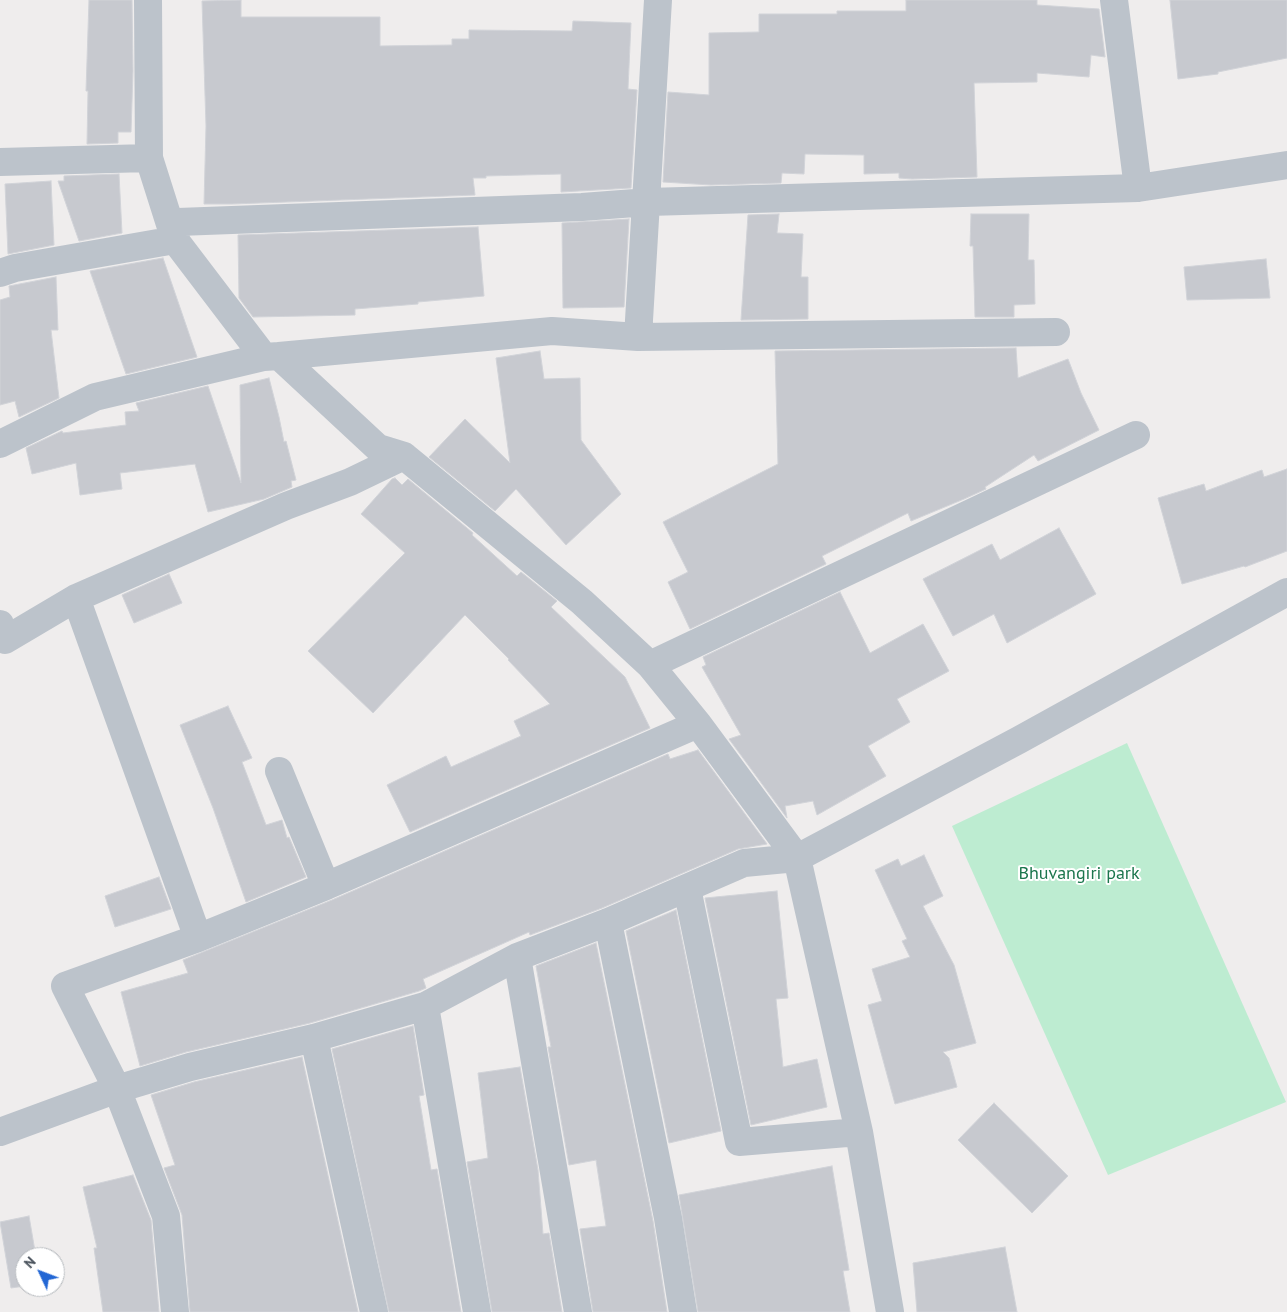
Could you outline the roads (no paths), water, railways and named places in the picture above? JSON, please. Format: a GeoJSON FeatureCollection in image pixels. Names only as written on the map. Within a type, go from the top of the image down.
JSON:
{"type":"FeatureCollection","features":[{"type":"Feature","properties":{"kind":"street"},"geometry":{"type":"LineString","coordinates":[[148,0],[149,158],[175,240],[272,356],[378,448],[404,456],[582,602],[650,665],[698,724],[797,858],[859,1132],[890,1312]]}},
{"type":"Feature","properties":{"kind":"street"},"geometry":{"type":"LineString","coordinates":[[638,338],[648,202],[658,0]]}},
{"type":"Feature","properties":{"kind":"street"},"geometry":{"type":"LineString","coordinates":[[1114,0],[1138,188]]}},
{"type":"Feature","properties":{"kind":"street"},"geometry":{"type":"LineString","coordinates":[[0,162],[149,158]]}},
{"type":"Feature","properties":{"kind":"street"},"geometry":{"type":"LineString","coordinates":[[175,240],[178,222],[582,207],[648,202],[1138,188],[1287,165]]}},
{"type":"Feature","properties":{"kind":"street"},"geometry":{"type":"LineString","coordinates":[[0,273],[15,268],[175,240]]}},
{"type":"Feature","properties":{"kind":"street"},"geometry":{"type":"LineString","coordinates":[[0,444],[95,397],[272,356],[552,331],[638,338],[1056,332]]}},
{"type":"Feature","properties":{"kind":"street"},"geometry":{"type":"LineString","coordinates":[[650,665],[1136,435]]}},
{"type":"Feature","properties":{"kind":"street"},"geometry":{"type":"LineString","coordinates":[[0,624],[5,640],[76,598],[286,506],[350,482],[404,456]]}},
{"type":"Feature","properties":{"kind":"street"},"geometry":{"type":"LineString","coordinates":[[0,1132],[117,1089],[190,1067],[314,1038],[425,1006],[517,957],[608,922],[744,863],[797,858],[1019,740],[1287,592]]}},
{"type":"Feature","properties":{"kind":"street"},"geometry":{"type":"LineString","coordinates":[[76,598],[198,938]]}},
{"type":"Feature","properties":{"kind":"street"},"geometry":{"type":"LineString","coordinates":[[175,1312],[166,1216],[117,1089],[65,986],[198,938],[326,886],[698,724]]}},
{"type":"Feature","properties":{"kind":"street"},"geometry":{"type":"LineString","coordinates":[[279,771],[326,886]]}},
{"type":"Feature","properties":{"kind":"street"},"geometry":{"type":"LineString","coordinates":[[687,888],[739,1142],[859,1132]]}},
{"type":"Feature","properties":{"kind":"street"},"geometry":{"type":"LineString","coordinates":[[608,922],[668,1218],[682,1312]]}},
{"type":"Feature","properties":{"kind":"street"},"geometry":{"type":"LineString","coordinates":[[517,957],[578,1312]]}},
{"type":"Feature","properties":{"kind":"street"},"geometry":{"type":"LineString","coordinates":[[425,1006],[477,1312]]}},
{"type":"Feature","properties":{"kind":"street"},"geometry":{"type":"LineString","coordinates":[[314,1038],[374,1312]]}},
{"type":"Feature","properties":{"kind":"park label","name":"Bhuvangiri park"},"geometry":{"type":"Point","coordinates":[1079,874]}}]}
